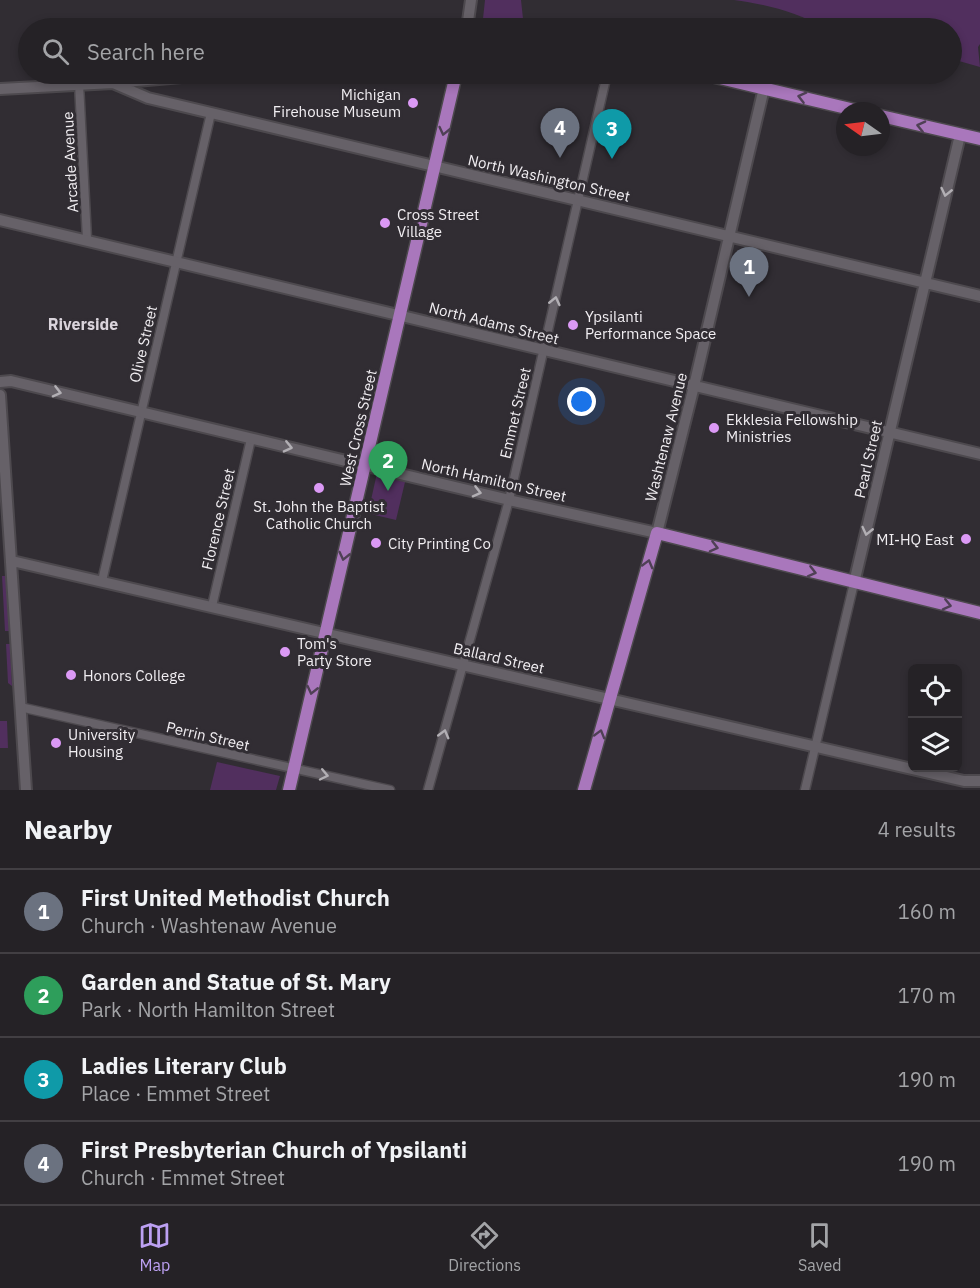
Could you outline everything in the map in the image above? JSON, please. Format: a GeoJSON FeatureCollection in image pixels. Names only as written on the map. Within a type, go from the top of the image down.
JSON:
{"type":"FeatureCollection","features":[{"type":"Feature","properties":{"kind":"main road","name":"West Cross Street"},"geometry":{"type":"LineString","coordinates":[[289,790],[454,84]]}},
{"type":"Feature","properties":{"kind":"main road"},"geometry":{"type":"LineString","coordinates":[[747,84],[836,105]]}},
{"type":"Feature","properties":{"kind":"main road"},"geometry":{"type":"LineString","coordinates":[[890,118],[980,139]]}},
{"type":"Feature","properties":{"kind":"main road","name":"North Hamilton Street"},"geometry":{"type":"LineString","coordinates":[[657,533],[980,613]]}},
{"type":"Feature","properties":{"kind":"main road","name":"Washtenaw Avenue"},"geometry":{"type":"LineString","coordinates":[[584,790],[657,533]]}},
{"type":"Feature","properties":{"kind":"street"},"geometry":{"type":"LineString","coordinates":[[468,18],[471,0]]}},
{"type":"Feature","properties":{"kind":"street"},"geometry":{"type":"LineString","coordinates":[[0,89],[79,84]]}},
{"type":"Feature","properties":{"kind":"street","name":"Arcade Avenue"},"geometry":{"type":"LineString","coordinates":[[79,84],[87,239]]}},
{"type":"Feature","properties":{"kind":"street","name":"North Washington Street"},"geometry":{"type":"LineString","coordinates":[[117,84],[148,98],[980,296]]}},
{"type":"Feature","properties":{"kind":"street","name":"Emmet Street"},"geometry":{"type":"LineString","coordinates":[[428,790],[509,500],[606,84]]}},
{"type":"Feature","properties":{"kind":"street","name":"Washtenaw Avenue"},"geometry":{"type":"LineString","coordinates":[[657,533],[764,88]]}},
{"type":"Feature","properties":{"kind":"street","name":"Olive Street"},"geometry":{"type":"LineString","coordinates":[[102,581],[211,113]]}},
{"type":"Feature","properties":{"kind":"street","name":"Pearl Street"},"geometry":{"type":"LineString","coordinates":[[805,790],[960,135]]}},
{"type":"Feature","properties":{"kind":"street","name":"North Adams Street"},"geometry":{"type":"LineString","coordinates":[[0,220],[980,454]]}},
{"type":"Feature","properties":{"kind":"street","name":"North Hamilton Street"},"geometry":{"type":"LineString","coordinates":[[0,382],[11,381],[657,533]]}},
{"type":"Feature","properties":{"kind":"street"},"geometry":{"type":"LineString","coordinates":[[0,395],[3,493],[12,561],[26,790]]}},
{"type":"Feature","properties":{"kind":"street","name":"Florence Street"},"geometry":{"type":"LineString","coordinates":[[212,606],[251,439]]}},
{"type":"Feature","properties":{"kind":"street","name":"Ballard Street"},"geometry":{"type":"LineString","coordinates":[[12,561],[964,781],[980,781]]}},
{"type":"Feature","properties":{"kind":"street","name":"Perrin Street"},"geometry":{"type":"LineString","coordinates":[[21,707],[390,790]]}},
{"type":"Feature","properties":{"kind":"street"},"geometry":{"type":"LineString","coordinates":[[977,790],[980,785]]}},
{"type":"Feature","properties":{"kind":"shaded area"},"geometry":{"type":"Polygon","coordinates":[[[485,0],[521,0],[523,18],[483,18],[485,0]]]}},
{"type":"Feature","properties":{"kind":"shaded area"},"geometry":{"type":"Polygon","coordinates":[[[734,0],[980,0],[980,44],[978,47],[980,67],[962,62],[962,18],[805,18],[734,0]]]}},
{"type":"Feature","properties":{"kind":"shaded area"},"geometry":{"type":"Polygon","coordinates":[[[377,473],[405,482],[396,520],[362,512],[371,500],[377,473]]]}},
{"type":"Feature","properties":{"kind":"shaded area"},"geometry":{"type":"Polygon","coordinates":[[[2,576],[6,576],[9,631],[5,631],[2,576]]]}},
{"type":"Feature","properties":{"kind":"shaded area"},"geometry":{"type":"Polygon","coordinates":[[[6,644],[10,644],[12,686],[8,683],[6,644]]]}},
{"type":"Feature","properties":{"kind":"shaded area"},"geometry":{"type":"Polygon","coordinates":[[[0,721],[7,721],[8,748],[0,748],[0,721]]]}},
{"type":"Feature","properties":{"kind":"shaded area"},"geometry":{"type":"Polygon","coordinates":[[[217,762],[280,776],[276,790],[210,790],[217,762]]]}},
{"type":"Feature","properties":{"kind":"place","name":"Michigan Firehouse Museum"},"geometry":{"type":"Point","coordinates":[413,103]}},
{"type":"Feature","properties":{"kind":"place","name":"First Presbyterian Church of Ypsilanti"},"geometry":{"type":"Point","coordinates":[560,158]}},
{"type":"Feature","properties":{"kind":"place","name":"Ladies Literary Club"},"geometry":{"type":"Point","coordinates":[612,159]}},
{"type":"Feature","properties":{"kind":"place","name":"Cross Street Village"},"geometry":{"type":"Point","coordinates":[385,223]}},
{"type":"Feature","properties":{"kind":"place","name":"First United Methodist Church"},"geometry":{"type":"Point","coordinates":[749,297]}},
{"type":"Feature","properties":{"kind":"place","name":"Ypsilanti Performance Space"},"geometry":{"type":"Point","coordinates":[573,325]}},
{"type":"Feature","properties":{"kind":"place","name":"Ekklesia Fellowship Ministries"},"geometry":{"type":"Point","coordinates":[714,428]}},
{"type":"Feature","properties":{"kind":"place","name":"St. John the Baptist Catholic Church"},"geometry":{"type":"Point","coordinates":[319,488]}},
{"type":"Feature","properties":{"kind":"place","name":"Garden and Statue of St. Mary"},"geometry":{"type":"Point","coordinates":[388,491]}},
{"type":"Feature","properties":{"kind":"place","name":"MI-HQ East"},"geometry":{"type":"Point","coordinates":[966,539]}},
{"type":"Feature","properties":{"kind":"place","name":"City Printing Co"},"geometry":{"type":"Point","coordinates":[376,543]}},
{"type":"Feature","properties":{"kind":"place","name":"Tom's Party Store"},"geometry":{"type":"Point","coordinates":[285,652]}},
{"type":"Feature","properties":{"kind":"place","name":"Honors College"},"geometry":{"type":"Point","coordinates":[71,675]}},
{"type":"Feature","properties":{"kind":"place","name":"University Housing"},"geometry":{"type":"Point","coordinates":[56,743]}},
{"type":"Feature","properties":{"kind":"district","name":"Riverside"},"geometry":{"type":"Point","coordinates":[83,324]}}]}
